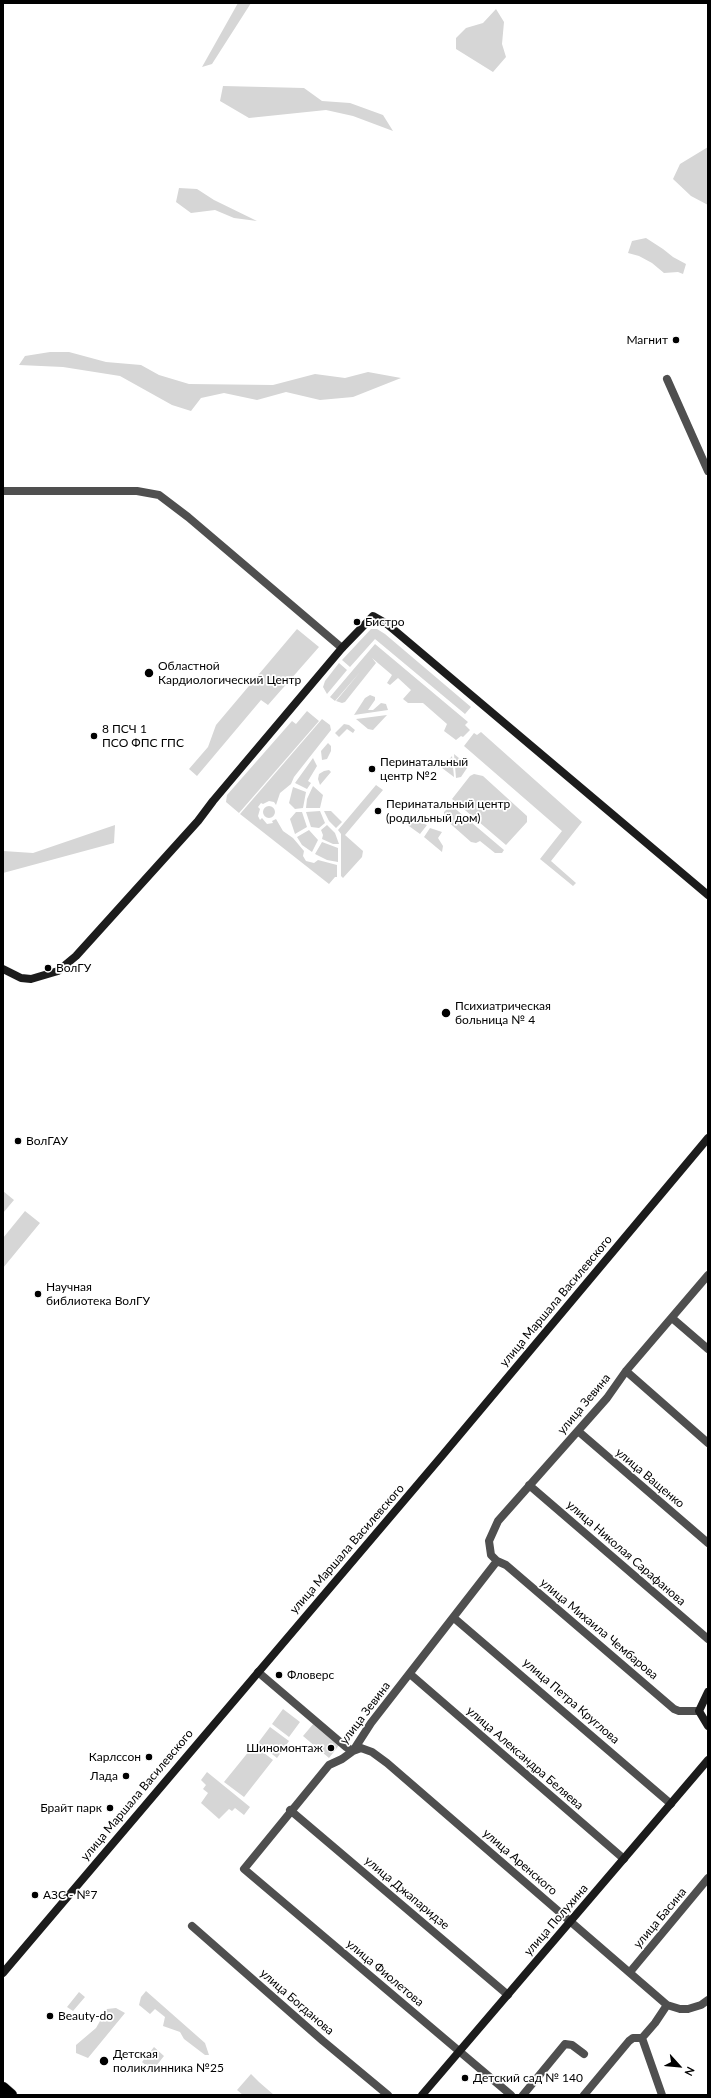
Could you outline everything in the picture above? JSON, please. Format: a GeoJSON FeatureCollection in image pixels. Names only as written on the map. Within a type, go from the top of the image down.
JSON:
{"type":"FeatureCollection","features":[{"type":"Feature","properties":{"kind":"highway"},"geometry":{"type":"LineString","coordinates":[[3,2088],[11,2095]]}},
{"type":"Feature","properties":{"kind":"main road"},"geometry":{"type":"LineString","coordinates":[[3,969],[21,978],[31,979],[58,971],[76,956],[198,821],[213,801],[342,648],[373,616],[382,621],[708,895]]}},
{"type":"Feature","properties":{"kind":"main road","name":"улица Маршала Василевского"},"geometry":{"type":"LineString","coordinates":[[3,1974],[258,1672],[705,1148],[708,1138]]}},
{"type":"Feature","properties":{"kind":"main road"},"geometry":{"type":"LineString","coordinates":[[708,1692],[699,1711],[708,1726]]}},
{"type":"Feature","properties":{"kind":"main road","name":"улица Полухина"},"geometry":{"type":"LineString","coordinates":[[422,2095],[708,1760]]}},
{"type":"Feature","properties":{"kind":"street"},"geometry":{"type":"LineString","coordinates":[[667,379],[708,471]]}},
{"type":"Feature","properties":{"kind":"street"},"geometry":{"type":"LineString","coordinates":[[3,491],[138,491],[158,495],[188,517],[342,648]]}},
{"type":"Feature","properties":{"kind":"street","name":"улица Зевина"},"geometry":{"type":"LineString","coordinates":[[492,1553],[489,1541],[493,1528],[529,1485],[607,1398],[626,1371],[708,1275]]}},
{"type":"Feature","properties":{"kind":"street"},"geometry":{"type":"LineString","coordinates":[[672,1318],[708,1349]]}},
{"type":"Feature","properties":{"kind":"street"},"geometry":{"type":"LineString","coordinates":[[626,1371],[708,1443]]}},
{"type":"Feature","properties":{"kind":"street","name":"улица Ващенко"},"geometry":{"type":"LineString","coordinates":[[578,1432],[708,1543]]}},
{"type":"Feature","properties":{"kind":"street","name":"улица Николая Сарафанова"},"geometry":{"type":"LineString","coordinates":[[529,1485],[708,1639]]}},
{"type":"Feature","properties":{"kind":"street","name":"улица Михаила Чембарова"},"geometry":{"type":"LineString","coordinates":[[492,1553],[491,1555],[497,1562],[506,1566],[674,1709],[679,1711],[699,1711]]}},
{"type":"Feature","properties":{"kind":"street","name":"улица Зевина"},"geometry":{"type":"LineString","coordinates":[[244,1868],[290,1810],[329,1765],[342,1760],[353,1751],[371,1723],[497,1562]]}},
{"type":"Feature","properties":{"kind":"street","name":"улица Петра Круглова"},"geometry":{"type":"LineString","coordinates":[[454,1618],[671,1804]]}},
{"type":"Feature","properties":{"kind":"street"},"geometry":{"type":"LineString","coordinates":[[258,1672],[353,1751]]}},
{"type":"Feature","properties":{"kind":"street","name":"улица Александра Беляева"},"geometry":{"type":"LineString","coordinates":[[410,1674],[624,1859]]}},
{"type":"Feature","properties":{"kind":"street","name":"улица Аренского"},"geometry":{"type":"LineString","coordinates":[[353,1751],[361,1748],[372,1752],[387,1763],[570,1922],[630,1972],[666,2005]]}},
{"type":"Feature","properties":{"kind":"street","name":"улица Джапаридзе"},"geometry":{"type":"LineString","coordinates":[[290,1810],[508,1995]]}},
{"type":"Feature","properties":{"kind":"street","name":"улица Фиолетова"},"geometry":{"type":"LineString","coordinates":[[244,1868],[458,2052],[511,2095]]}},
{"type":"Feature","properties":{"kind":"street","name":"улица Басина"},"geometry":{"type":"LineString","coordinates":[[630,1972],[708,1878]]}},
{"type":"Feature","properties":{"kind":"street","name":"улица Богданова"},"geometry":{"type":"LineString","coordinates":[[192,1926],[323,2041],[388,2095]]}},
{"type":"Feature","properties":{"kind":"street"},"geometry":{"type":"LineString","coordinates":[[584,2095],[629,2041],[633,2038],[642,2038],[655,2023],[666,2005],[688,2009],[701,2005],[708,2000]]}},
{"type":"Feature","properties":{"kind":"street"},"geometry":{"type":"LineString","coordinates":[[642,2038],[662,2095]]}},
{"type":"Feature","properties":{"kind":"street"},"geometry":{"type":"LineString","coordinates":[[523,2095],[565,2044],[568,2043],[584,2054]]}},
{"type":"Feature","properties":{"kind":"shaded area"},"geometry":{"type":"Polygon","coordinates":[[[238,3],[251,3],[212,64],[202,67],[238,3]]]}},
{"type":"Feature","properties":{"kind":"shaded area"},"geometry":{"type":"Polygon","coordinates":[[[496,9],[504,22],[502,44],[506,57],[493,72],[456,49],[456,38],[466,28],[483,23],[496,9]]]}},
{"type":"Feature","properties":{"kind":"shaded area"},"geometry":{"type":"Polygon","coordinates":[[[223,86],[304,88],[322,101],[350,103],[383,115],[393,131],[353,116],[326,110],[249,118],[220,101],[223,86]]]}},
{"type":"Feature","properties":{"kind":"shaded area"},"geometry":{"type":"Polygon","coordinates":[[[708,147],[708,205],[691,196],[673,179],[680,164],[708,147]]]}},
{"type":"Feature","properties":{"kind":"shaded area"},"geometry":{"type":"Polygon","coordinates":[[[179,188],[197,189],[214,200],[257,221],[234,218],[215,210],[191,213],[176,202],[179,188]]]}},
{"type":"Feature","properties":{"kind":"shaded area"},"geometry":{"type":"Polygon","coordinates":[[[646,238],[673,257],[686,264],[683,274],[678,272],[664,273],[652,263],[639,256],[628,253],[632,241],[646,238]]]}},
{"type":"Feature","properties":{"kind":"shaded area"},"geometry":{"type":"Polygon","coordinates":[[[50,352],[69,352],[106,362],[141,365],[159,375],[189,384],[273,385],[315,374],[345,378],[368,372],[401,378],[353,397],[320,400],[286,392],[257,400],[224,393],[201,398],[191,411],[172,405],[120,376],[63,367],[19,365],[25,356],[50,352]]]}},
{"type":"Feature","properties":{"kind":"shaded area"},"geometry":{"type":"Polygon","coordinates":[[[297,629],[319,647],[268,705],[261,700],[197,776],[189,769],[208,747],[216,725],[297,629]]]}},
{"type":"Feature","properties":{"kind":"shaded area"},"geometry":{"type":"Polygon","coordinates":[[[371,629],[377,629],[385,634],[471,707],[465,714],[375,639],[350,667],[342,660],[371,629]]]}},
{"type":"Feature","properties":{"kind":"shaded area"},"geometry":{"type":"Polygon","coordinates":[[[375,644],[468,722],[465,725],[470,730],[463,737],[461,736],[456,740],[444,731],[447,724],[423,703],[408,703],[403,699],[411,690],[398,678],[390,685],[387,683],[392,675],[372,658],[376,663],[345,702],[342,703],[336,701],[360,672],[335,701],[330,697],[375,644]]]}},
{"type":"Feature","properties":{"kind":"shaded area"},"geometry":{"type":"Polygon","coordinates":[[[339,663],[347,670],[327,694],[323,687],[325,681],[339,663]]]}},
{"type":"Feature","properties":{"kind":"shaded area"},"geometry":{"type":"Polygon","coordinates":[[[370,695],[375,697],[375,700],[368,710],[373,710],[381,703],[386,704],[388,710],[354,715],[365,698],[370,695]]]}},
{"type":"Feature","properties":{"kind":"shaded area"},"geometry":{"type":"Polygon","coordinates":[[[307,711],[319,721],[239,813],[226,802],[227,795],[292,721],[296,724],[307,711]]]}},
{"type":"Feature","properties":{"kind":"shaded area"},"geometry":{"type":"Polygon","coordinates":[[[387,715],[373,730],[368,729],[356,719],[387,715]]]}},
{"type":"Feature","properties":{"kind":"shaded area"},"geometry":{"type":"Polygon","coordinates":[[[322,719],[330,725],[331,730],[294,777],[291,784],[280,793],[276,805],[274,802],[269,801],[263,804],[261,803],[258,807],[260,809],[258,816],[260,820],[262,818],[267,824],[273,823],[272,821],[276,819],[283,831],[293,838],[304,851],[303,856],[306,861],[314,863],[318,860],[337,865],[337,877],[335,877],[329,884],[240,814],[322,719]]]}},
{"type":"Feature","properties":{"kind":"shaded area"},"geometry":{"type":"Polygon","coordinates":[[[344,724],[349,725],[355,730],[353,733],[347,729],[339,737],[335,733],[344,724]]]}},
{"type":"Feature","properties":{"kind":"shaded area"},"geometry":{"type":"Polygon","coordinates":[[[481,732],[582,822],[551,861],[576,883],[573,886],[540,859],[562,831],[464,746],[474,733],[477,735],[481,732]]]}},
{"type":"Feature","properties":{"kind":"shaded area"},"geometry":{"type":"Polygon","coordinates":[[[328,743],[331,746],[331,751],[327,759],[322,760],[321,751],[328,743]]]}},
{"type":"Feature","properties":{"kind":"shaded area"},"geometry":{"type":"Polygon","coordinates":[[[454,754],[465,763],[467,768],[461,777],[456,778],[454,754]]]}},
{"type":"Feature","properties":{"kind":"shaded area"},"geometry":{"type":"Polygon","coordinates":[[[452,756],[454,777],[442,768],[452,756]]]}},
{"type":"Feature","properties":{"kind":"shaded area"},"geometry":{"type":"Polygon","coordinates":[[[313,758],[317,766],[308,781],[311,783],[307,789],[295,783],[313,758]]]}},
{"type":"Feature","properties":{"kind":"shaded area"},"geometry":{"type":"Polygon","coordinates":[[[329,770],[331,772],[320,785],[318,779],[319,774],[329,770]]]}},
{"type":"Feature","properties":{"kind":"shaded area"},"geometry":{"type":"Polygon","coordinates":[[[474,774],[483,776],[527,816],[527,822],[506,845],[452,799],[470,776],[474,774]]]}},
{"type":"Feature","properties":{"kind":"shaded area"},"geometry":{"type":"Polygon","coordinates":[[[376,785],[383,790],[345,835],[363,851],[362,857],[343,878],[341,876],[341,834],[338,830],[376,785]]]}},
{"type":"Feature","properties":{"kind":"shaded area"},"geometry":{"type":"Polygon","coordinates":[[[313,786],[323,795],[320,808],[306,808],[307,799],[313,786]]]}},
{"type":"Feature","properties":{"kind":"shaded area"},"geometry":{"type":"Polygon","coordinates":[[[293,787],[306,792],[303,808],[295,809],[289,803],[293,787]]]}},
{"type":"Feature","properties":{"kind":"shaded area"},"geometry":{"type":"Polygon","coordinates":[[[271,806],[274,807],[274,817],[267,818],[264,817],[263,810],[264,807],[271,806]]]}},
{"type":"Feature","properties":{"kind":"shaded area"},"geometry":{"type":"Polygon","coordinates":[[[452,806],[504,850],[502,853],[495,853],[480,841],[476,843],[471,842],[445,819],[444,812],[452,806]]]}},
{"type":"Feature","properties":{"kind":"shaded area"},"geometry":{"type":"Polygon","coordinates":[[[320,811],[325,823],[319,828],[311,827],[306,812],[320,811]]]}},
{"type":"Feature","properties":{"kind":"shaded area"},"geometry":{"type":"Polygon","coordinates":[[[324,811],[331,811],[342,822],[336,828],[329,821],[324,811]]]}},
{"type":"Feature","properties":{"kind":"shaded area"},"geometry":{"type":"Polygon","coordinates":[[[296,812],[302,812],[307,827],[295,834],[290,819],[296,812]]]}},
{"type":"Feature","properties":{"kind":"shaded area"},"geometry":{"type":"Polygon","coordinates":[[[405,818],[427,825],[420,834],[402,821],[405,818]]]}},
{"type":"Feature","properties":{"kind":"shaded area"},"geometry":{"type":"Polygon","coordinates":[[[115,825],[114,843],[3,873],[3,851],[33,853],[115,825]]]}},
{"type":"Feature","properties":{"kind":"shaded area"},"geometry":{"type":"Polygon","coordinates":[[[327,825],[335,833],[339,844],[333,844],[322,839],[323,835],[321,830],[327,825]]]}},
{"type":"Feature","properties":{"kind":"shaded area"},"geometry":{"type":"Polygon","coordinates":[[[430,828],[442,832],[438,838],[443,846],[442,852],[424,837],[430,828]]]}},
{"type":"Feature","properties":{"kind":"shaded area"},"geometry":{"type":"Polygon","coordinates":[[[309,830],[318,840],[312,852],[302,845],[297,837],[309,830]]]}},
{"type":"Feature","properties":{"kind":"shaded area"},"geometry":{"type":"Polygon","coordinates":[[[322,842],[338,848],[338,862],[327,860],[315,854],[322,842]]]}},
{"type":"Feature","properties":{"kind":"shaded area"},"geometry":{"type":"Polygon","coordinates":[[[3,1191],[14,1200],[3,1213],[3,1191]]]}},
{"type":"Feature","properties":{"kind":"shaded area"},"geometry":{"type":"Polygon","coordinates":[[[25,1211],[40,1223],[3,1268],[3,1238],[25,1211]]]}},
{"type":"Feature","properties":{"kind":"shaded area"},"geometry":{"type":"Polygon","coordinates":[[[283,1709],[300,1722],[289,1737],[272,1724],[283,1709]]]}},
{"type":"Feature","properties":{"kind":"shaded area"},"geometry":{"type":"Polygon","coordinates":[[[314,1723],[340,1744],[329,1758],[303,1736],[314,1723]]]}},
{"type":"Feature","properties":{"kind":"shaded area"},"geometry":{"type":"Polygon","coordinates":[[[270,1727],[289,1741],[277,1758],[258,1743],[270,1727]]]}},
{"type":"Feature","properties":{"kind":"shaded area"},"geometry":{"type":"Polygon","coordinates":[[[254,1745],[273,1760],[244,1797],[224,1782],[254,1745]]]}},
{"type":"Feature","properties":{"kind":"shaded area"},"geometry":{"type":"Polygon","coordinates":[[[207,1772],[250,1807],[244,1815],[235,1808],[232,1811],[229,1809],[219,1819],[201,1803],[208,1793],[203,1789],[206,1785],[201,1780],[207,1772]]]}},
{"type":"Feature","properties":{"kind":"shaded area"},"geometry":{"type":"Polygon","coordinates":[[[146,1991],[205,2043],[209,2055],[205,2055],[184,2039],[180,2032],[163,2026],[165,2017],[155,2009],[150,2014],[139,2005],[141,1997],[146,1991]]]}},
{"type":"Feature","properties":{"kind":"shaded area"},"geometry":{"type":"Polygon","coordinates":[[[79,1992],[85,1997],[73,2011],[67,2007],[79,1992]]]}},
{"type":"Feature","properties":{"kind":"shaded area"},"geometry":{"type":"Polygon","coordinates":[[[116,2008],[125,2013],[88,2058],[76,2053],[76,2045],[96,2028],[107,2009],[116,2008]]]}},
{"type":"Feature","properties":{"kind":"shaded area"},"geometry":{"type":"Polygon","coordinates":[[[154,2047],[164,2056],[152,2071],[142,2062],[154,2047]]]}},
{"type":"Feature","properties":{"kind":"shaded area"},"geometry":{"type":"Polygon","coordinates":[[[251,2074],[274,2095],[243,2095],[237,2090],[251,2074]]]}},
{"type":"Feature","properties":{"kind":"place","name":"Магнит"},"geometry":{"type":"Point","coordinates":[676,340]}},
{"type":"Feature","properties":{"kind":"place","name":"Бистро"},"geometry":{"type":"Point","coordinates":[357,622]}},
{"type":"Feature","properties":{"kind":"place","name":"Областной Кардиологический Центр"},"geometry":{"type":"Point","coordinates":[149,673]}},
{"type":"Feature","properties":{"kind":"place","name":"8 ПСЧ 1 ПСО ФПС ГПС"},"geometry":{"type":"Point","coordinates":[94,736]}},
{"type":"Feature","properties":{"kind":"place","name":"Перинатальный центр №2"},"geometry":{"type":"Point","coordinates":[372,769]}},
{"type":"Feature","properties":{"kind":"place","name":"Перинатальный центр (родильный дом)"},"geometry":{"type":"Point","coordinates":[378,811]}},
{"type":"Feature","properties":{"kind":"place","name":"ВолГУ"},"geometry":{"type":"Point","coordinates":[48,968]}},
{"type":"Feature","properties":{"kind":"place","name":"Психиатрическая больница № 4"},"geometry":{"type":"Point","coordinates":[446,1013]}},
{"type":"Feature","properties":{"kind":"place","name":"ВолГАУ"},"geometry":{"type":"Point","coordinates":[18,1141]}},
{"type":"Feature","properties":{"kind":"place","name":"Научная библиотека ВолГУ"},"geometry":{"type":"Point","coordinates":[38,1294]}},
{"type":"Feature","properties":{"kind":"place","name":"Фловерс"},"geometry":{"type":"Point","coordinates":[279,1675]}},
{"type":"Feature","properties":{"kind":"place","name":"Шиномонтаж"},"geometry":{"type":"Point","coordinates":[331,1748]}},
{"type":"Feature","properties":{"kind":"place","name":"Карлссон"},"geometry":{"type":"Point","coordinates":[149,1757]}},
{"type":"Feature","properties":{"kind":"place","name":"Лада"},"geometry":{"type":"Point","coordinates":[126,1776]}},
{"type":"Feature","properties":{"kind":"place","name":"Брайт парк"},"geometry":{"type":"Point","coordinates":[110,1808]}},
{"type":"Feature","properties":{"kind":"place","name":"АЗС - №7"},"geometry":{"type":"Point","coordinates":[35,1895]}},
{"type":"Feature","properties":{"kind":"place","name":"Beauty-do"},"geometry":{"type":"Point","coordinates":[50,2016]}},
{"type":"Feature","properties":{"kind":"place","name":"Детская поликлинника №25"},"geometry":{"type":"Point","coordinates":[104,2061]}},
{"type":"Feature","properties":{"kind":"place","name":"Детский сад № 140"},"geometry":{"type":"Point","coordinates":[465,2078]}}]}
